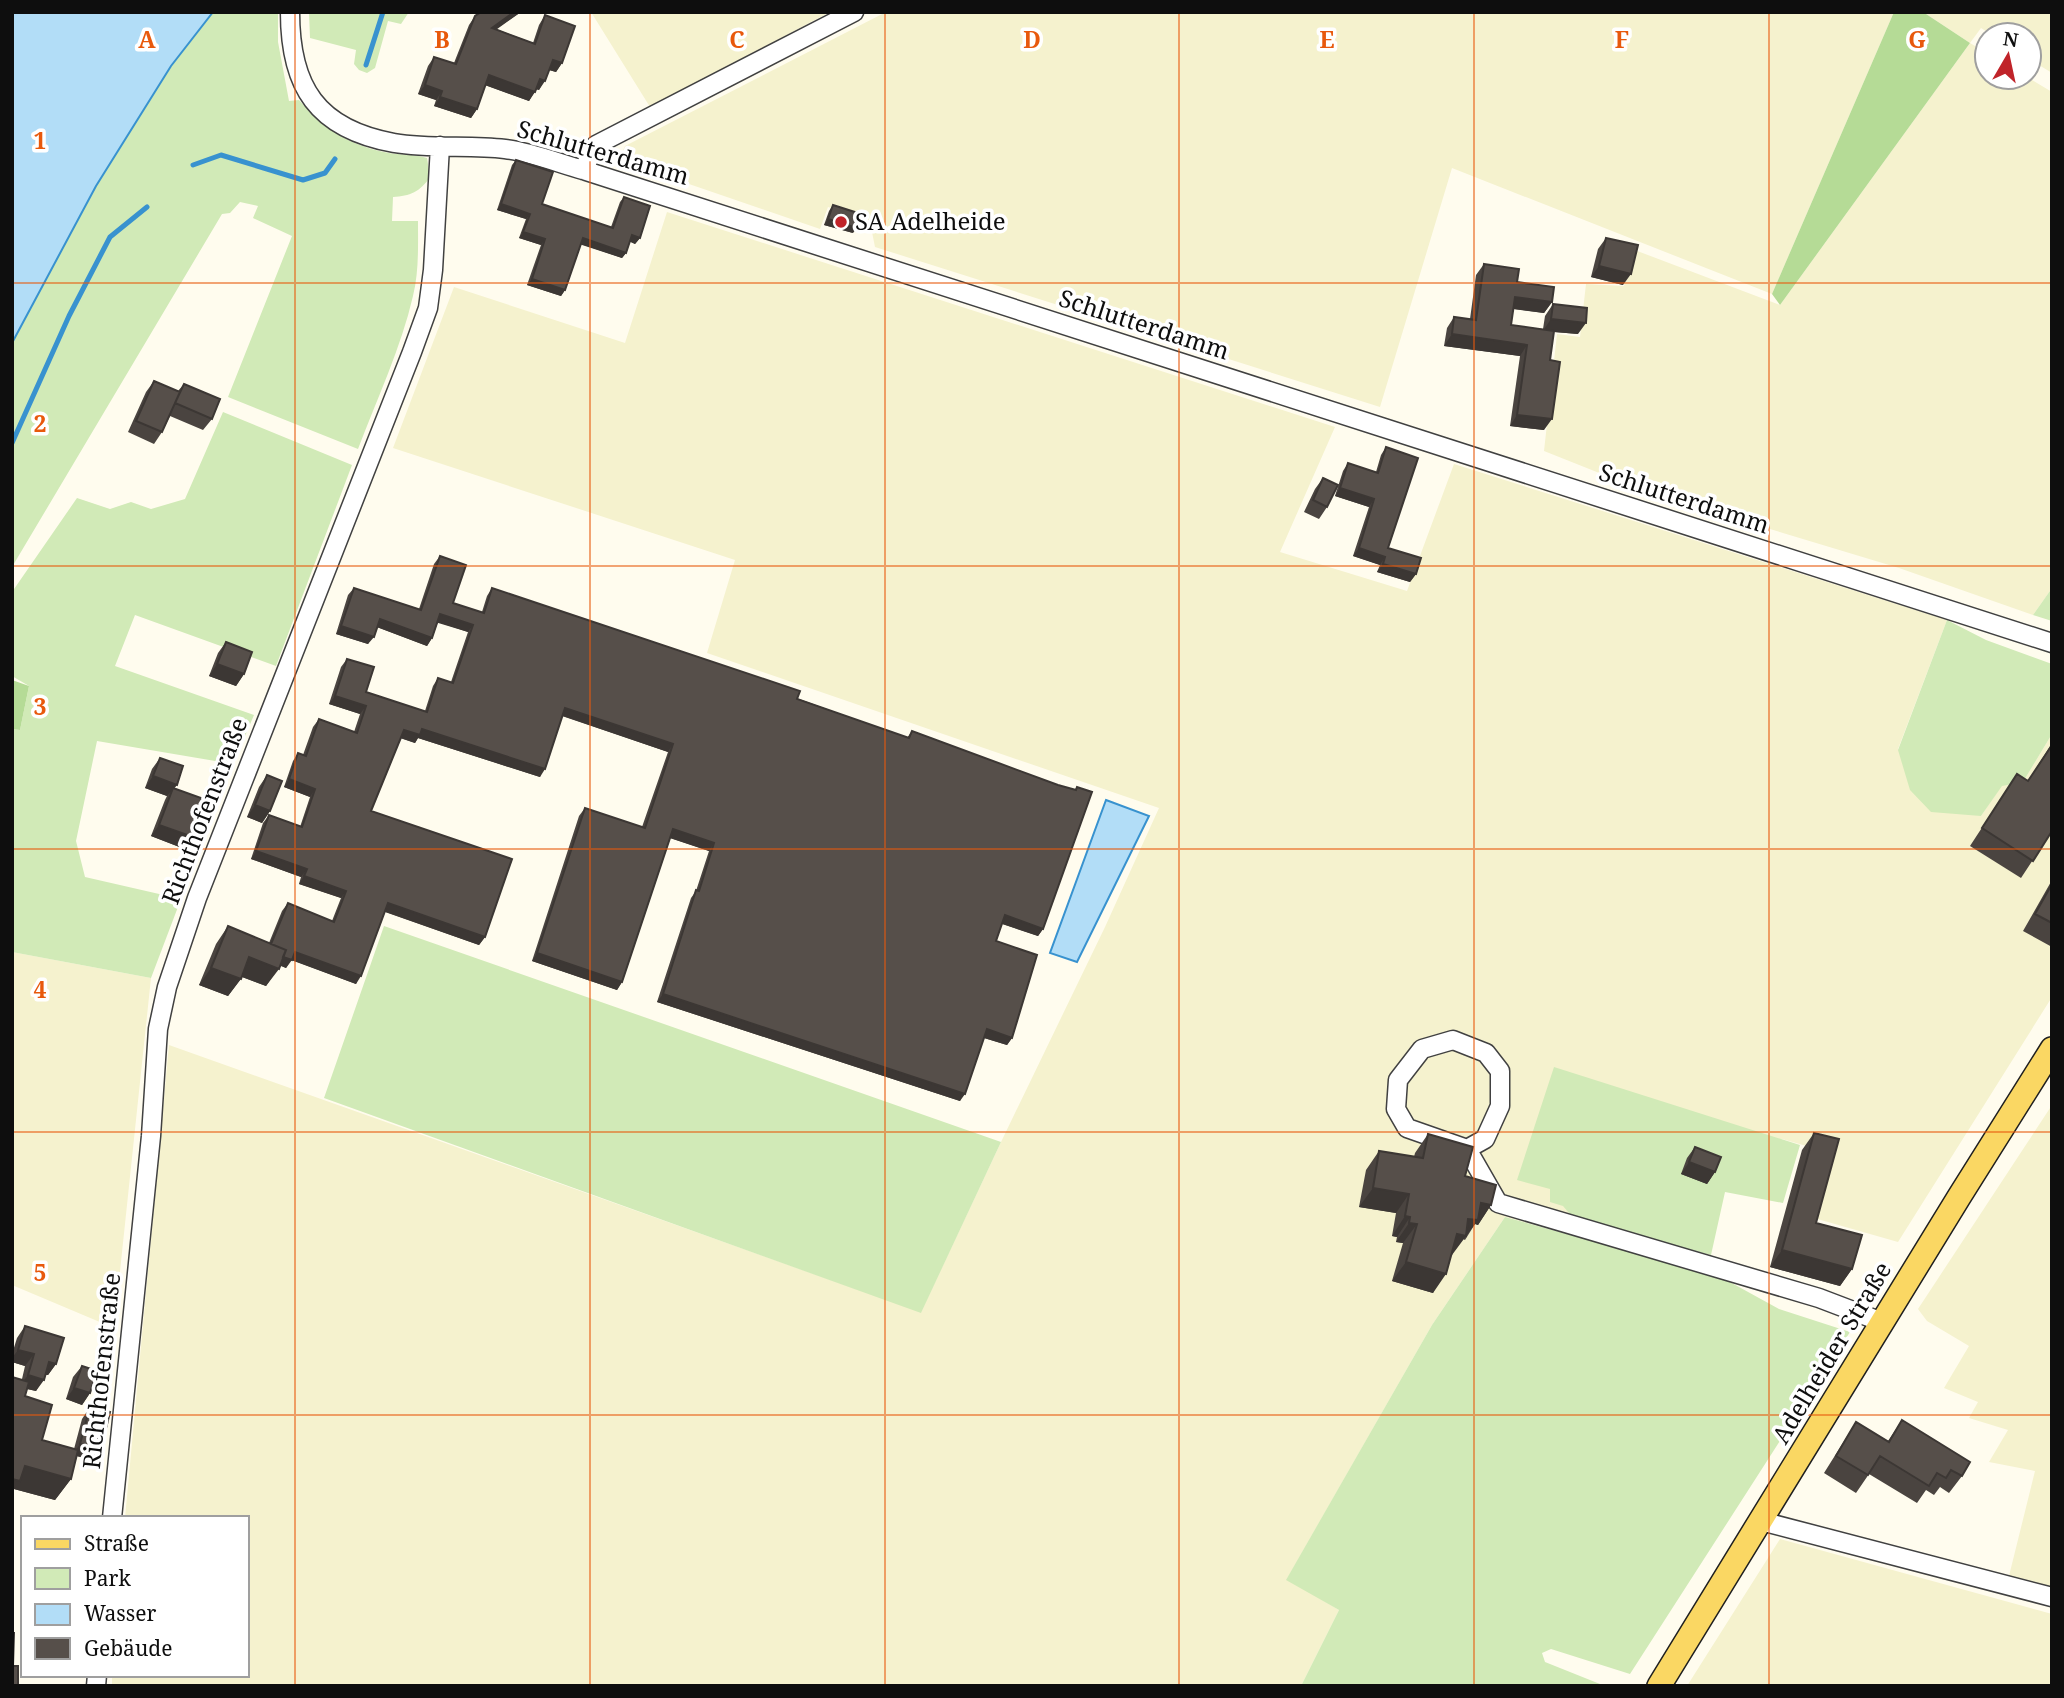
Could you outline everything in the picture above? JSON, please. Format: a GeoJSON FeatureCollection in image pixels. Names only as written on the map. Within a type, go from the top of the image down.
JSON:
{"type":"FeatureCollection","features":[{"type":"Feature","properties":{"kind":"main road","name":"Adelheider Straße"},"geometry":{"type":"LineString","coordinates":[[1659,1686],[2052,1049]]}},
{"type":"Feature","properties":{"kind":"street","name":"Schlutterdamm"},"geometry":{"type":"LineString","coordinates":[[290,12],[291,46],[296,69],[307,95],[331,117],[357,134],[395,143],[508,149],[583,170],[2052,643]]}},
{"type":"Feature","properties":{"kind":"street"},"geometry":{"type":"LineString","coordinates":[[583,170],[596,145],[854,12]]}},
{"type":"Feature","properties":{"kind":"street","name":"Richthofenstraße"},"geometry":{"type":"LineString","coordinates":[[112,1516],[151,1136],[158,1029],[167,987],[197,898],[428,308],[433,270],[440,146]]}},
{"type":"Feature","properties":{"kind":"street"},"geometry":{"type":"LineString","coordinates":[[1467,1149],[1485,1139],[1500,1106],[1500,1071],[1486,1053],[1452,1040],[1422,1049],[1398,1080],[1396,1109],[1406,1128],[1467,1149],[1498,1203],[1819,1298],[1882,1322]]}},
{"type":"Feature","properties":{"kind":"street"},"geometry":{"type":"LineString","coordinates":[[1761,1521],[2052,1597]]}},
{"type":"Feature","properties":{"kind":"shaded area"},"geometry":{"type":"Polygon","coordinates":[[[591,12],[830,12],[650,107],[591,12]]]}},
{"type":"Feature","properties":{"kind":"shaded area"},"geometry":{"type":"Polygon","coordinates":[[[886,12],[1894,12],[1772,294],[1452,168],[1380,407],[875,247],[870,222],[828,207],[820,229],[619,160],[625,146],[886,12]]]}},
{"type":"Feature","properties":{"kind":"shaded area"},"geometry":{"type":"Polygon","coordinates":[[[1923,12],[2052,12],[2052,73],[2043,68],[2043,21],[1973,21],[1973,39],[1970,43],[1923,12]]]}},
{"type":"Feature","properties":{"kind":"shaded area"},"geometry":{"type":"Polygon","coordinates":[[[1970,43],[1973,45],[1973,91],[2043,91],[2043,87],[2052,92],[2052,588],[2033,615],[1899,568],[1647,492],[1544,451],[1557,334],[1580,337],[1586,284],[1624,286],[1632,249],[1780,305],[1970,43]]]}},
{"type":"Feature","properties":{"kind":"shaded area"},"geometry":{"type":"Polygon","coordinates":[[[667,212],[1335,427],[1280,552],[1407,591],[1454,464],[1947,620],[1898,749],[1981,816],[2002,785],[2023,782],[2052,734],[2052,997],[1898,1242],[1814,1218],[1831,1153],[1782,1139],[1551,1189],[1575,1220],[1567,1233],[1505,1217],[1432,1325],[1287,1579],[1339,1610],[1301,1686],[112,1686],[112,1677],[248,1677],[248,1516],[125,1516],[169,1045],[921,1312],[1159,808],[707,653],[735,560],[393,448],[454,287],[625,343],[667,212]]]}},
{"type":"Feature","properties":{"kind":"shaded area"},"geometry":{"type":"Polygon","coordinates":[[[12,952],[151,978],[114,1328],[12,1285],[12,952]]]}},
{"type":"Feature","properties":{"kind":"shaded area"},"geometry":{"type":"Polygon","coordinates":[[[2052,1105],[2052,1587],[2009,1576],[2035,1471],[1989,1462],[2008,1430],[1969,1418],[1978,1402],[1944,1388],[1969,1346],[1927,1321],[1918,1309],[2052,1105]]]}},
{"type":"Feature","properties":{"kind":"shaded area"},"geometry":{"type":"Polygon","coordinates":[[[1780,1539],[2052,1614],[2052,1686],[1687,1686],[1780,1539]]]}},
{"type":"Feature","properties":{"kind":"green space"},"geometry":{"type":"Polygon","coordinates":[[[12,12],[278,12],[278,42],[289,101],[299,100],[329,128],[361,146],[427,158],[430,177],[426,182],[414,192],[393,197],[392,221],[418,221],[416,278],[402,335],[358,449],[228,397],[292,236],[253,218],[258,206],[240,202],[230,213],[222,214],[12,567],[12,12]]]}},
{"type":"Feature","properties":{"kind":"green space"},"geometry":{"type":"Polygon","coordinates":[[[309,12],[409,12],[401,24],[388,21],[375,68],[367,73],[354,64],[356,50],[310,38],[309,12]]]}},
{"type":"Feature","properties":{"kind":"green space"},"geometry":{"type":"Polygon","coordinates":[[[1894,12],[1923,12],[1970,43],[1780,305],[1772,294],[1894,12]]]}},
{"type":"Feature","properties":{"kind":"green space"},"geometry":{"type":"Polygon","coordinates":[[[223,412],[352,465],[276,666],[135,615],[115,666],[254,715],[233,764],[97,741],[76,841],[85,877],[181,899],[151,978],[12,952],[12,729],[20,730],[29,686],[12,676],[12,592],[77,498],[110,509],[131,502],[151,509],[185,499],[223,412]]]}},
{"type":"Feature","properties":{"kind":"green space"},"geometry":{"type":"Polygon","coordinates":[[[2052,588],[2052,621],[2033,615],[2052,588]]]}},
{"type":"Feature","properties":{"kind":"green space"},"geometry":{"type":"Polygon","coordinates":[[[1947,620],[1986,640],[2052,664],[2052,734],[2023,782],[2002,786],[1981,816],[1931,812],[1910,790],[1898,750],[1947,620]]]}},
{"type":"Feature","properties":{"kind":"green space"},"geometry":{"type":"Polygon","coordinates":[[[12,680],[29,686],[20,730],[12,729],[12,680]]]}},
{"type":"Feature","properties":{"kind":"green space"},"geometry":{"type":"Polygon","coordinates":[[[384,926],[1001,1142],[921,1313],[324,1098],[384,926]]]}},
{"type":"Feature","properties":{"kind":"green space"},"geometry":{"type":"Polygon","coordinates":[[[1554,1067],[1800,1145],[1783,1203],[1725,1192],[1711,1255],[1575,1220],[1563,1206],[1550,1202],[1550,1189],[1517,1180],[1554,1067]]]}},
{"type":"Feature","properties":{"kind":"green space"},"geometry":{"type":"Polygon","coordinates":[[[1505,1217],[1719,1276],[1779,1309],[1850,1332],[1630,1674],[1551,1649],[1542,1653],[1545,1662],[1605,1686],[1301,1686],[1339,1610],[1286,1580],[1432,1325],[1505,1217]]]}},
{"type":"Feature","properties":{"kind":"water"},"geometry":{"type":"Polygon","coordinates":[[[12,12],[213,12],[171,66],[96,186],[12,343],[12,12]]]}},
{"type":"Feature","properties":{"kind":"water"},"geometry":{"type":"Polygon","coordinates":[[[1106,800],[1149,816],[1077,962],[1050,953],[1106,800]]]}},
{"type":"Feature","properties":{"kind":"building"},"geometry":{"type":"Polygon","coordinates":[[[481,12],[514,12],[492,28],[535,44],[545,15],[575,26],[562,63],[553,60],[545,81],[540,79],[535,92],[489,75],[477,109],[440,97],[442,91],[425,85],[434,57],[456,64],[475,16],[481,12]]]}},
{"type":"Feature","properties":{"kind":"building"},"geometry":{"type":"Polygon","coordinates":[[[516,160],[553,172],[542,204],[613,228],[624,197],[650,206],[640,238],[632,235],[626,253],[583,238],[565,290],[532,279],[545,239],[523,232],[530,214],[501,204],[516,160]]]}},
{"type":"Feature","properties":{"kind":"building"},"geometry":{"type":"Polygon","coordinates":[[[833,205],[861,214],[857,228],[828,219],[833,205]]]}},
{"type":"Feature","properties":{"kind":"building"},"geometry":{"type":"Polygon","coordinates":[[[1606,238],[1638,245],[1631,274],[1599,266],[1606,238]]]}},
{"type":"Feature","properties":{"kind":"building"},"geometry":{"type":"Polygon","coordinates":[[[1484,264],[1519,269],[1517,282],[1554,287],[1552,302],[1515,297],[1511,325],[1554,331],[1550,360],[1560,362],[1552,419],[1517,415],[1527,345],[1452,334],[1454,317],[1476,320],[1484,264]]]}},
{"type":"Feature","properties":{"kind":"building"},"geometry":{"type":"Polygon","coordinates":[[[1553,304],[1587,308],[1586,323],[1551,319],[1553,304]]]}},
{"type":"Feature","properties":{"kind":"building"},"geometry":{"type":"Polygon","coordinates":[[[154,381],[180,392],[162,432],[136,421],[154,381]]]}},
{"type":"Feature","properties":{"kind":"building"},"geometry":{"type":"Polygon","coordinates":[[[184,384],[220,399],[212,419],[175,403],[184,384]]]}},
{"type":"Feature","properties":{"kind":"building"},"geometry":{"type":"Polygon","coordinates":[[[1386,447],[1418,458],[1388,548],[1421,558],[1416,574],[1383,564],[1385,557],[1359,548],[1374,499],[1340,488],[1348,463],[1378,473],[1386,447]]]}},
{"type":"Feature","properties":{"kind":"building"},"geometry":{"type":"Polygon","coordinates":[[[1323,478],[1338,485],[1327,507],[1313,500],[1323,478]]]}},
{"type":"Feature","properties":{"kind":"building"},"geometry":{"type":"Polygon","coordinates":[[[440,556],[466,565],[453,603],[484,613],[492,588],[800,691],[797,699],[909,738],[912,731],[1058,785],[1092,792],[1043,929],[1005,915],[996,941],[1037,955],[1012,1038],[987,1029],[965,1094],[663,994],[714,843],[673,829],[622,982],[537,953],[585,808],[645,828],[673,744],[565,708],[545,769],[422,729],[420,735],[404,730],[371,811],[512,859],[485,937],[388,903],[361,976],[295,952],[292,960],[283,957],[286,950],[271,944],[288,903],[334,922],[346,891],[304,876],[307,869],[256,851],[269,815],[302,827],[315,789],[289,779],[298,753],[306,756],[319,719],[357,733],[366,706],[335,696],[347,659],[374,667],[366,692],[427,712],[438,678],[453,683],[473,625],[440,614],[432,638],[380,619],[374,637],[341,626],[354,588],[421,610],[440,556]]]}},
{"type":"Feature","properties":{"kind":"building"},"geometry":{"type":"Polygon","coordinates":[[[226,642],[252,652],[244,674],[217,664],[226,642]]]}},
{"type":"Feature","properties":{"kind":"building"},"geometry":{"type":"Polygon","coordinates":[[[2052,745],[2052,831],[2033,861],[1982,828],[2017,774],[2028,781],[2052,745]]]}},
{"type":"Feature","properties":{"kind":"building"},"geometry":{"type":"Polygon","coordinates":[[[160,758],[183,766],[177,785],[153,776],[160,758]]]}},
{"type":"Feature","properties":{"kind":"building"},"geometry":{"type":"Polygon","coordinates":[[[267,775],[282,781],[270,811],[255,805],[267,775]]]}},
{"type":"Feature","properties":{"kind":"building"},"geometry":{"type":"Polygon","coordinates":[[[173,788],[204,799],[190,836],[159,825],[173,788]]]}},
{"type":"Feature","properties":{"kind":"building"},"geometry":{"type":"Polygon","coordinates":[[[2052,884],[2052,923],[2035,914],[2052,884]]]}},
{"type":"Feature","properties":{"kind":"building"},"geometry":{"type":"Polygon","coordinates":[[[228,926],[286,950],[279,969],[249,957],[241,979],[211,968],[228,926]]]}},
{"type":"Feature","properties":{"kind":"building"},"geometry":{"type":"Polygon","coordinates":[[[1814,1133],[1839,1139],[1816,1223],[1862,1235],[1852,1269],[1782,1250],[1814,1133]]]}},
{"type":"Feature","properties":{"kind":"building"},"geometry":{"type":"Polygon","coordinates":[[[1428,1134],[1473,1147],[1465,1176],[1496,1185],[1491,1205],[1481,1203],[1478,1220],[1468,1219],[1466,1236],[1457,1234],[1446,1274],[1406,1262],[1417,1224],[1409,1223],[1410,1217],[1405,1216],[1409,1194],[1373,1188],[1379,1151],[1423,1158],[1428,1134]]]}},
{"type":"Feature","properties":{"kind":"building"},"geometry":{"type":"Polygon","coordinates":[[[1695,1147],[1721,1157],[1715,1172],[1689,1162],[1695,1147]]]}},
{"type":"Feature","properties":{"kind":"building"},"geometry":{"type":"Polygon","coordinates":[[[25,1326],[64,1338],[56,1364],[49,1362],[44,1380],[28,1375],[34,1354],[18,1350],[25,1326]]]}},
{"type":"Feature","properties":{"kind":"building"},"geometry":{"type":"Polygon","coordinates":[[[82,1366],[97,1371],[90,1393],[74,1388],[82,1366]]]}},
{"type":"Feature","properties":{"kind":"building"},"geometry":{"type":"Polygon","coordinates":[[[12,1377],[29,1382],[25,1396],[52,1405],[42,1440],[78,1450],[71,1479],[25,1466],[20,1481],[12,1479],[12,1377]]]}},
{"type":"Feature","properties":{"kind":"building"},"geometry":{"type":"Polygon","coordinates":[[[90,1407],[110,1412],[101,1449],[80,1444],[90,1407]]]}},
{"type":"Feature","properties":{"kind":"building"},"geometry":{"type":"Polygon","coordinates":[[[1902,1420],[1970,1462],[1962,1476],[1951,1470],[1946,1478],[1937,1473],[1929,1486],[1880,1456],[1868,1475],[1836,1456],[1856,1422],[1889,1442],[1902,1420]]]}},
{"type":"Feature","properties":{"kind":"building"},"geometry":{"type":"Polygon","coordinates":[[[12,1633],[13,1666],[18,1666],[18,1686],[12,1686],[12,1633]]]}},
{"type":"Feature","properties":{"kind":"waterway"},"geometry":{"type":"LineString","coordinates":[[366,65],[383,12]]}},
{"type":"Feature","properties":{"kind":"waterway"},"geometry":{"type":"LineString","coordinates":[[193,165],[221,155],[303,180],[325,173],[335,159]]}},
{"type":"Feature","properties":{"kind":"waterway"},"geometry":{"type":"LineString","coordinates":[[12,443],[69,316],[110,237],[147,207]]}},
{"type":"Feature","properties":{"kind":"place","name":"SA Adelheide"},"geometry":{"type":"Point","coordinates":[841,222]}}]}
